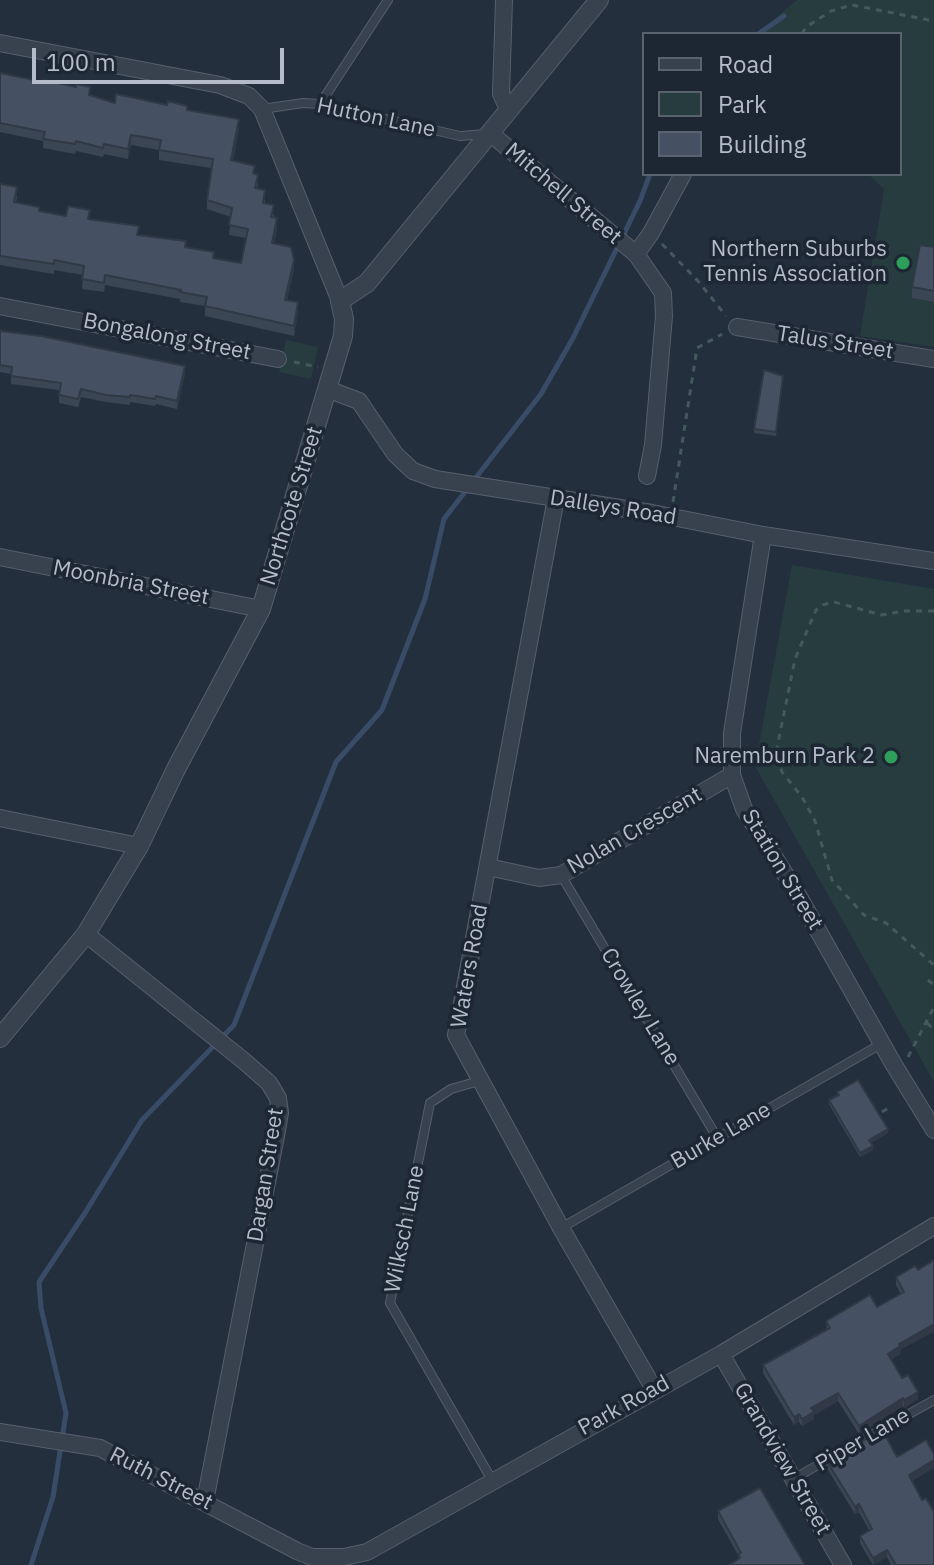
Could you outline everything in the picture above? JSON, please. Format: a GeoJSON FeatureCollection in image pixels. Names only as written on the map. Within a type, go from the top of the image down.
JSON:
{"type":"FeatureCollection","features":[{"type":"Feature","properties":{"kind":"street","name":"Mitchell Street"},"geometry":{"type":"LineString","coordinates":[[504,0],[501,94],[509,111]]}},
{"type":"Feature","properties":{"kind":"street"},"geometry":{"type":"LineString","coordinates":[[0,43],[220,85],[249,96],[262,109],[340,301],[367,283],[599,0]]}},
{"type":"Feature","properties":{"kind":"street","name":"Mitchell Street"},"geometry":{"type":"LineString","coordinates":[[491,134],[636,254]]}},
{"type":"Feature","properties":{"kind":"street"},"geometry":{"type":"LineString","coordinates":[[647,476],[653,445],[664,316],[663,293],[636,254],[682,176]]}},
{"type":"Feature","properties":{"kind":"street","name":"Northcote Street"},"geometry":{"type":"LineString","coordinates":[[0,1038],[86,934],[139,846],[261,609],[343,336],[344,319],[340,301]]}},
{"type":"Feature","properties":{"kind":"street","name":"Bongalong Street"},"geometry":{"type":"LineString","coordinates":[[0,306],[278,359]]}},
{"type":"Feature","properties":{"kind":"street","name":"Talus Street"},"geometry":{"type":"LineString","coordinates":[[737,327],[934,359]]}},
{"type":"Feature","properties":{"kind":"street","name":"Dalleys Road"},"geometry":{"type":"LineString","coordinates":[[327,389],[359,401],[395,454],[413,471],[435,479],[934,561]]}},
{"type":"Feature","properties":{"kind":"street","name":"Waters Road"},"geometry":{"type":"LineString","coordinates":[[556,498],[456,1035],[561,1228],[654,1389]]}},
{"type":"Feature","properties":{"kind":"street","name":"Station Street"},"geometry":{"type":"LineString","coordinates":[[763,535],[732,733],[732,775],[744,809],[794,888],[881,1044],[934,1130]]}},
{"type":"Feature","properties":{"kind":"street","name":"Moonbria Street"},"geometry":{"type":"LineString","coordinates":[[0,557],[261,609]]}},
{"type":"Feature","properties":{"kind":"street","name":"Nolan Crescent"},"geometry":{"type":"LineString","coordinates":[[488,867],[539,878],[561,875],[732,775]]}},
{"type":"Feature","properties":{"kind":"street"},"geometry":{"type":"LineString","coordinates":[[0,818],[139,846]]}},
{"type":"Feature","properties":{"kind":"street","name":"Dargan Street"},"geometry":{"type":"LineString","coordinates":[[86,934],[244,1061],[269,1083],[278,1098],[278,1125],[205,1501]]}},
{"type":"Feature","properties":{"kind":"street","name":"Park Road"},"geometry":{"type":"LineString","coordinates":[[311,1561],[367,1552],[721,1354],[934,1226]]}},
{"type":"Feature","properties":{"kind":"street","name":"Grandview Street"},"geometry":{"type":"LineString","coordinates":[[721,1354],[843,1565]]}},
{"type":"Feature","properties":{"kind":"street","name":"Ruth Street"},"geometry":{"type":"LineString","coordinates":[[0,1432],[100,1448],[205,1501],[311,1561]]}},
{"type":"Feature","properties":{"kind":"lane"},"geometry":{"type":"LineString","coordinates":[[320,104],[388,0]]}},
{"type":"Feature","properties":{"kind":"lane","name":"Hutton Lane"},"geometry":{"type":"LineString","coordinates":[[262,109],[303,103],[320,104],[460,136],[491,134]]}},
{"type":"Feature","properties":{"kind":"lane","name":"Crowley Lane"},"geometry":{"type":"LineString","coordinates":[[561,875],[718,1139]]}},
{"type":"Feature","properties":{"kind":"lane","name":"Burke Lane"},"geometry":{"type":"LineString","coordinates":[[561,1228],[881,1044]]}},
{"type":"Feature","properties":{"kind":"lane","name":"Wilksch Lane"},"geometry":{"type":"LineString","coordinates":[[479,1081],[451,1089],[430,1103],[390,1303],[492,1480]]}},
{"type":"Feature","properties":{"kind":"lane","name":"Piper Lane"},"geometry":{"type":"LineString","coordinates":[[793,1479],[934,1400]]}},
{"type":"Feature","properties":{"kind":"path"},"geometry":{"type":"LineString","coordinates":[[803,32],[831,11],[852,5],[934,21]]}},
{"type":"Feature","properties":{"kind":"path"},"geometry":{"type":"LineString","coordinates":[[651,233],[737,327],[697,348],[671,517]]}},
{"type":"Feature","properties":{"kind":"path","name":"Bongalong Street"},"geometry":{"type":"LineString","coordinates":[[278,359],[333,370]]}},
{"type":"Feature","properties":{"kind":"path"},"geometry":{"type":"LineString","coordinates":[[934,611],[882,615],[834,602],[816,610],[795,659],[776,753],[782,772],[802,797],[815,821],[832,880],[837,887],[864,915],[886,923],[934,965]]}},
{"type":"Feature","properties":{"kind":"path"},"geometry":{"type":"LineString","coordinates":[[928,980],[934,985]]}},
{"type":"Feature","properties":{"kind":"path"},"geometry":{"type":"LineString","coordinates":[[904,1060],[934,1007]]}},
{"type":"Feature","properties":{"kind":"path"},"geometry":{"type":"LineString","coordinates":[[927,1023],[934,1030]]}},
{"type":"Feature","properties":{"kind":"path"},"geometry":{"type":"LineString","coordinates":[[882,1112],[890,1107]]}},
{"type":"Feature","properties":{"kind":"green space","name":"Northern Suburbs Tennis Association"},"geometry":{"type":"Polygon","coordinates":[[[797,0],[934,0],[934,347],[860,336],[884,189],[870,176],[902,176],[902,32],[764,32],[773,20],[797,0]]]}},
{"type":"Feature","properties":{"kind":"green space"},"geometry":{"type":"Polygon","coordinates":[[[286,340],[318,347],[311,379],[279,372],[286,340]]]}},
{"type":"Feature","properties":{"kind":"green space"},"geometry":{"type":"Polygon","coordinates":[[[792,565],[934,589],[934,1082],[755,766],[792,565]]]}},
{"type":"Feature","properties":{"kind":"building"},"geometry":{"type":"Polygon","coordinates":[[[0,73],[90,87],[89,95],[115,103],[116,94],[167,105],[168,101],[187,106],[187,110],[239,119],[231,160],[255,166],[253,173],[258,175],[255,188],[265,190],[263,203],[274,205],[271,217],[277,218],[272,243],[291,247],[294,260],[285,300],[298,302],[294,326],[205,306],[207,297],[181,290],[105,275],[104,283],[82,279],[84,266],[54,260],[54,264],[0,256],[0,184],[17,187],[14,202],[39,207],[39,211],[66,216],[68,206],[90,210],[88,219],[139,226],[137,235],[186,241],[185,247],[214,252],[213,258],[241,263],[248,229],[229,225],[232,208],[207,200],[213,159],[159,150],[161,140],[131,135],[128,149],[104,144],[103,148],[76,141],[75,144],[43,139],[45,132],[0,123],[0,73]]]}},
{"type":"Feature","properties":{"kind":"building"},"geometry":{"type":"Polygon","coordinates":[[[920,245],[934,247],[934,291],[912,287],[920,245]]]}},
{"type":"Feature","properties":{"kind":"building"},"geometry":{"type":"Polygon","coordinates":[[[0,331],[41,336],[185,366],[177,401],[156,396],[155,399],[106,395],[81,389],[78,399],[59,395],[61,383],[11,376],[12,367],[0,365],[0,331]]]}},
{"type":"Feature","properties":{"kind":"building"},"geometry":{"type":"Polygon","coordinates":[[[764,370],[783,376],[776,432],[754,429],[764,370]]]}},
{"type":"Feature","properties":{"kind":"building"},"geometry":{"type":"Polygon","coordinates":[[[858,1080],[888,1129],[869,1140],[873,1146],[860,1153],[829,1100],[858,1080]]]}},
{"type":"Feature","properties":{"kind":"building"},"geometry":{"type":"Polygon","coordinates":[[[934,1260],[934,1324],[888,1354],[902,1378],[908,1375],[918,1392],[859,1426],[838,1393],[811,1408],[814,1412],[802,1419],[799,1414],[794,1417],[763,1365],[830,1328],[826,1321],[870,1295],[877,1307],[904,1292],[896,1277],[915,1266],[918,1270],[934,1260]]]}},
{"type":"Feature","properties":{"kind":"building"},"geometry":{"type":"Polygon","coordinates":[[[882,1429],[897,1457],[926,1440],[934,1454],[934,1460],[909,1475],[922,1500],[926,1498],[934,1512],[934,1565],[896,1565],[887,1550],[873,1558],[860,1536],[872,1529],[859,1504],[855,1507],[828,1463],[882,1429]]]}},
{"type":"Feature","properties":{"kind":"building"},"geometry":{"type":"Polygon","coordinates":[[[760,1488],[805,1565],[729,1565],[740,1558],[738,1554],[741,1553],[718,1511],[760,1488]]]}},
{"type":"Feature","properties":{"kind":"waterway"},"geometry":{"type":"LineString","coordinates":[[761,32],[784,16]]}},
{"type":"Feature","properties":{"kind":"waterway"},"geometry":{"type":"LineString","coordinates":[[474,480],[541,394],[573,338],[649,176]]}},
{"type":"Feature","properties":{"kind":"waterway"},"geometry":{"type":"LineString","coordinates":[[31,1565],[53,1497],[66,1413],[41,1308],[39,1282],[142,1120],[234,1025],[336,762],[382,710],[425,599],[444,519],[468,488]]}},
{"type":"Feature","properties":{"kind":"place","name":"Northern Suburbs Tennis Association"},"geometry":{"type":"Point","coordinates":[903,263]}},
{"type":"Feature","properties":{"kind":"place","name":"Naremburn Park 2"},"geometry":{"type":"Point","coordinates":[891,757]}}]}
